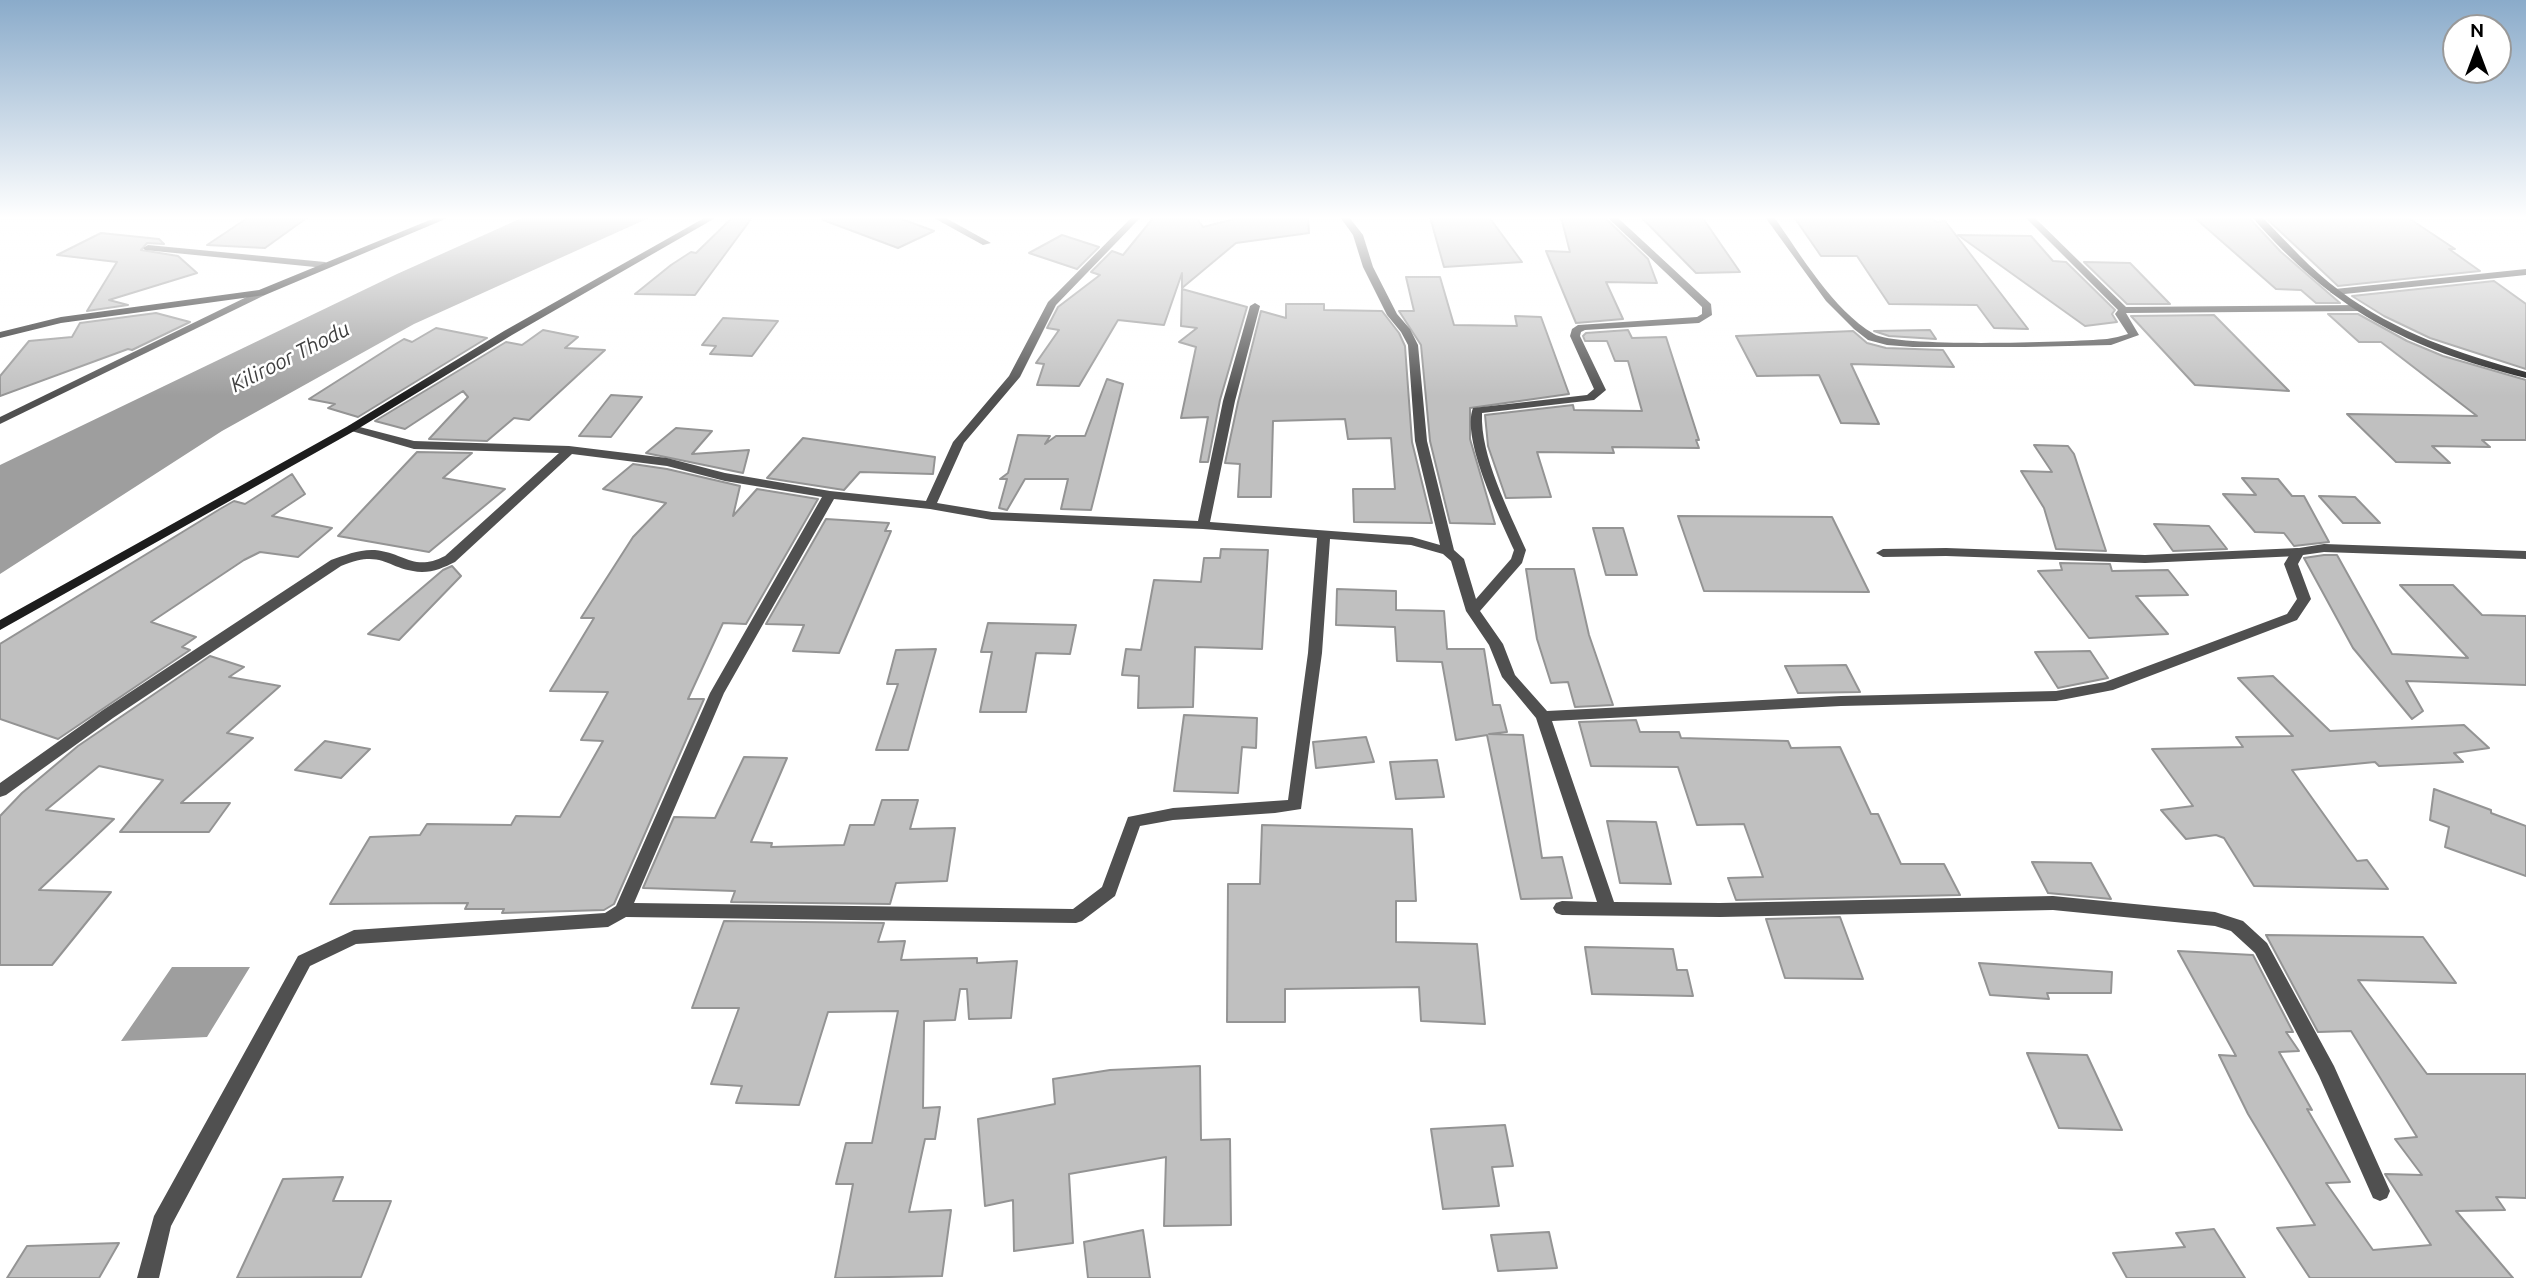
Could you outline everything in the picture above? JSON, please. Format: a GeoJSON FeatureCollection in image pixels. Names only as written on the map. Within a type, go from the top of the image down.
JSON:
{"type":"FeatureCollection","features":[{"type":"Feature","properties":{"kind":"main road"},"geometry":{"type":"LineString","coordinates":[[0,335],[61,320],[261,293],[298,277]]}},
{"type":"Feature","properties":{"kind":"main road"},"geometry":{"type":"LineString","coordinates":[[0,626],[352,428],[508,333],[608,277]]}},
{"type":"Feature","properties":{"kind":"main road"},"geometry":{"type":"LineString","coordinates":[[2319,277],[2335,292],[2360,308],[2418,340],[2474,362],[2526,375]]}},
{"type":"Feature","properties":{"kind":"street"},"geometry":{"type":"LineString","coordinates":[[930,505],[959,442],[1009,385],[1052,304],[1079,277]]}},
{"type":"Feature","properties":{"kind":"street"},"geometry":{"type":"LineString","coordinates":[[1373,277],[1392,315],[1406,331],[1413,345],[1421,441],[1448,551],[1462,566],[1473,611],[1496,644],[1509,677],[1544,716],[1608,909]]}},
{"type":"Feature","properties":{"kind":"street"},"geometry":{"type":"LineString","coordinates":[[1473,611],[1517,560],[1520,550],[1486,462],[1475,418],[1477,410],[1590,398],[1600,390],[1575,337],[1576,331],[1582,327],[1699,320],[1707,315],[1707,306],[1675,277]]}},
{"type":"Feature","properties":{"kind":"street"},"geometry":{"type":"LineString","coordinates":[[1813,277],[1840,313],[1875,340],[1953,344],[2111,342],[2134,335],[2120,314],[2123,310]]}},
{"type":"Feature","properties":{"kind":"street"},"geometry":{"type":"LineString","coordinates":[[2089,277],[2123,310],[2360,308]]}},
{"type":"Feature","properties":{"kind":"street"},"geometry":{"type":"LineString","coordinates":[[2335,292],[2482,277]]}},
{"type":"Feature","properties":{"kind":"street"},"geometry":{"type":"LineString","coordinates":[[0,421],[261,293]]}},
{"type":"Feature","properties":{"kind":"street"},"geometry":{"type":"LineString","coordinates":[[1203,525],[1229,401],[1255,306]]}},
{"type":"Feature","properties":{"kind":"street"},"geometry":{"type":"LineString","coordinates":[[352,428],[414,445],[569,450],[667,462],[725,477],[830,495],[930,505],[992,516],[1324,533],[1412,541],[1448,551]]}},
{"type":"Feature","properties":{"kind":"street"},"geometry":{"type":"LineString","coordinates":[[0,791],[108,714],[336,563],[354,555],[380,555],[416,569],[434,568],[450,559],[569,450]]}},
{"type":"Feature","properties":{"kind":"street"},"geometry":{"type":"LineString","coordinates":[[148,1278],[161,1223],[304,961],[354,937],[608,920],[623,910],[717,693],[830,495]]}},
{"type":"Feature","properties":{"kind":"street"},"geometry":{"type":"LineString","coordinates":[[623,910],[1076,916],[1108,891],[1134,821],[1164,813],[1248,811],[1295,805],[1315,653],[1324,533]]}},
{"type":"Feature","properties":{"kind":"street"},"geometry":{"type":"LineString","coordinates":[[1883,553],[1945,552],[2145,559],[2298,552],[2324,548],[2526,555]]}},
{"type":"Feature","properties":{"kind":"street"},"geometry":{"type":"LineString","coordinates":[[1544,716],[1841,701],[2056,696],[2108,686],[2292,617],[2304,599],[2291,564],[2298,552]]}},
{"type":"Feature","properties":{"kind":"street"},"geometry":{"type":"LineString","coordinates":[[1562,908],[1720,910],[2053,903],[2215,919],[2237,926],[2261,947],[2296,1009],[2380,1191]]}},
{"type":"Feature","properties":{"kind":"water","name":"Kiliroor Thodu"},"geometry":{"type":"Polygon","coordinates":[[[392,277],[519,277],[414,324],[222,431],[0,574],[0,465],[392,277]]]}},
{"type":"Feature","properties":{"kind":"water"},"geometry":{"type":"Polygon","coordinates":[[[172,967],[250,967],[207,1037],[121,1041],[172,967]]]}},
{"type":"Feature","properties":{"kind":"building"},"geometry":{"type":"Polygon","coordinates":[[[108,277],[185,277],[109,300],[128,305],[87,311],[108,277]]]}},
{"type":"Feature","properties":{"kind":"building"},"geometry":{"type":"Polygon","coordinates":[[[657,277],[709,277],[695,295],[635,294],[657,277]]]}},
{"type":"Feature","properties":{"kind":"building"},"geometry":{"type":"Polygon","coordinates":[[[1098,277],[1181,277],[1164,325],[1118,320],[1079,386],[1037,385],[1044,364],[1036,363],[1059,330],[1047,328],[1058,307],[1098,277]]]}},
{"type":"Feature","properties":{"kind":"building"},"geometry":{"type":"Polygon","coordinates":[[[1182,277],[1196,277],[1182,288],[1182,277]]]}},
{"type":"Feature","properties":{"kind":"building"},"geometry":{"type":"Polygon","coordinates":[[[1406,277],[1440,277],[1454,325],[1517,326],[1515,316],[1541,317],[1569,394],[1470,408],[1470,439],[1495,524],[1450,523],[1430,441],[1421,345],[1399,311],[1414,311],[1406,277]]]}},
{"type":"Feature","properties":{"kind":"building"},"geometry":{"type":"Polygon","coordinates":[[[1557,277],[1655,277],[1657,283],[1606,282],[1623,319],[1576,323],[1557,277]]]}},
{"type":"Feature","properties":{"kind":"building"},"geometry":{"type":"Polygon","coordinates":[[[1871,277],[1988,277],[2028,329],[1994,328],[1977,305],[1889,304],[1871,277]]]}},
{"type":"Feature","properties":{"kind":"building"},"geometry":{"type":"Polygon","coordinates":[[[2016,277],[2081,277],[2115,310],[2112,314],[2117,322],[2085,326],[2016,277]]]}},
{"type":"Feature","properties":{"kind":"building"},"geometry":{"type":"Polygon","coordinates":[[[2099,277],[2143,277],[2170,304],[2127,304],[2099,277]]]}},
{"type":"Feature","properties":{"kind":"building"},"geometry":{"type":"Polygon","coordinates":[[[2262,277],[2310,277],[2340,303],[2316,303],[2301,290],[2276,289],[2262,277]]]}},
{"type":"Feature","properties":{"kind":"building"},"geometry":{"type":"Polygon","coordinates":[[[2328,277],[2427,277],[2338,286],[2328,277]]]}},
{"type":"Feature","properties":{"kind":"building"},"geometry":{"type":"Polygon","coordinates":[[[2494,281],[2526,304],[2526,369],[2430,338],[2384,316],[2352,296],[2494,281]]]}},
{"type":"Feature","properties":{"kind":"building"},"geometry":{"type":"Polygon","coordinates":[[[1182,289],[1247,307],[1220,400],[1208,462],[1200,462],[1208,417],[1181,418],[1196,347],[1179,342],[1197,328],[1181,326],[1182,289]]]}},
{"type":"Feature","properties":{"kind":"building"},"geometry":{"type":"Polygon","coordinates":[[[1286,304],[1324,304],[1324,310],[1382,311],[1399,333],[1405,346],[1412,442],[1432,523],[1354,522],[1353,489],[1395,489],[1391,438],[1348,439],[1345,419],[1273,421],[1271,497],[1238,497],[1240,464],[1225,463],[1238,402],[1261,311],[1286,318],[1286,304]]]}},
{"type":"Feature","properties":{"kind":"building"},"geometry":{"type":"Polygon","coordinates":[[[156,313],[190,322],[132,350],[128,349],[0,396],[0,376],[29,341],[72,337],[80,323],[156,313]]]}},
{"type":"Feature","properties":{"kind":"building"},"geometry":{"type":"Polygon","coordinates":[[[2328,314],[2358,314],[2407,341],[2443,356],[2526,380],[2526,440],[2482,440],[2490,447],[2432,446],[2450,463],[2396,462],[2347,414],[2477,416],[2381,342],[2359,342],[2328,314]]]}},
{"type":"Feature","properties":{"kind":"building"},"geometry":{"type":"Polygon","coordinates":[[[2214,315],[2289,391],[2195,385],[2131,316],[2214,315]]]}},
{"type":"Feature","properties":{"kind":"building"},"geometry":{"type":"Polygon","coordinates":[[[723,318],[778,321],[752,356],[710,354],[716,346],[702,345],[723,318]]]}},
{"type":"Feature","properties":{"kind":"building"},"geometry":{"type":"Polygon","coordinates":[[[436,328],[487,338],[358,417],[328,408],[335,404],[309,399],[404,339],[412,342],[436,328]]]}},
{"type":"Feature","properties":{"kind":"building"},"geometry":{"type":"Polygon","coordinates":[[[543,330],[578,337],[565,348],[605,350],[529,420],[514,418],[487,441],[429,439],[468,397],[463,391],[405,429],[375,421],[506,342],[522,345],[543,330]]]}},
{"type":"Feature","properties":{"kind":"building"},"geometry":{"type":"Polygon","coordinates":[[[1628,330],[1632,338],[1666,337],[1699,440],[1696,440],[1699,448],[1612,447],[1614,453],[1537,452],[1551,497],[1506,498],[1488,446],[1485,415],[1573,405],[1574,410],[1642,411],[1628,361],[1615,361],[1607,341],[1585,341],[1583,336],[1586,333],[1628,330]]]}},
{"type":"Feature","properties":{"kind":"building"},"geometry":{"type":"Polygon","coordinates":[[[1930,330],[1936,339],[1889,336],[1874,331],[1930,330]]]}},
{"type":"Feature","properties":{"kind":"building"},"geometry":{"type":"Polygon","coordinates":[[[1853,331],[1867,343],[1886,348],[1943,350],[1954,367],[1851,364],[1879,424],[1841,423],[1819,375],[1757,376],[1736,336],[1853,331]]]}},
{"type":"Feature","properties":{"kind":"building"},"geometry":{"type":"Polygon","coordinates":[[[1107,379],[1123,384],[1091,510],[1061,509],[1068,479],[1025,479],[1007,510],[999,508],[1007,479],[1000,479],[1008,473],[1018,435],[1050,436],[1045,444],[1056,436],[1085,436],[1107,379]]]}},
{"type":"Feature","properties":{"kind":"building"},"geometry":{"type":"Polygon","coordinates":[[[611,395],[642,397],[611,437],[579,436],[611,395]]]}},
{"type":"Feature","properties":{"kind":"building"},"geometry":{"type":"Polygon","coordinates":[[[676,428],[712,431],[692,454],[749,450],[743,473],[646,453],[676,428]]]}},
{"type":"Feature","properties":{"kind":"building"},"geometry":{"type":"Polygon","coordinates":[[[803,438],[935,457],[933,474],[860,472],[844,490],[767,478],[803,438]]]}},
{"type":"Feature","properties":{"kind":"building"},"geometry":{"type":"Polygon","coordinates":[[[2034,445],[2068,446],[2074,454],[2106,551],[2056,549],[2044,508],[2021,471],[2052,472],[2034,445]]]}},
{"type":"Feature","properties":{"kind":"building"},"geometry":{"type":"Polygon","coordinates":[[[417,452],[472,453],[443,478],[505,489],[429,552],[338,536],[417,452]]]}},
{"type":"Feature","properties":{"kind":"building"},"geometry":{"type":"Polygon","coordinates":[[[633,464],[740,486],[733,516],[757,489],[818,499],[746,624],[723,623],[688,699],[704,699],[614,904],[604,910],[502,913],[504,909],[465,909],[468,903],[330,904],[370,837],[420,835],[427,824],[511,825],[516,816],[560,817],[603,741],[581,740],[608,692],[550,691],[594,618],[581,618],[633,537],[666,503],[603,489],[633,464]]]}},
{"type":"Feature","properties":{"kind":"building"},"geometry":{"type":"Polygon","coordinates":[[[292,474],[305,494],[272,516],[332,528],[298,557],[260,552],[244,560],[151,622],[196,637],[182,647],[190,650],[58,739],[0,719],[0,644],[220,509],[234,501],[245,504],[292,474]]]}},
{"type":"Feature","properties":{"kind":"building"},"geometry":{"type":"Polygon","coordinates":[[[2242,478],[2278,479],[2292,496],[2304,496],[2329,542],[2294,546],[2284,533],[2255,532],[2223,494],[2256,495],[2242,478]]]}},
{"type":"Feature","properties":{"kind":"building"},"geometry":{"type":"Polygon","coordinates":[[[2319,496],[2355,497],[2380,523],[2343,523],[2319,496]]]}},
{"type":"Feature","properties":{"kind":"building"},"geometry":{"type":"Polygon","coordinates":[[[1678,516],[1832,517],[1869,592],[1704,591],[1678,516]]]}},
{"type":"Feature","properties":{"kind":"building"},"geometry":{"type":"Polygon","coordinates":[[[826,519],[889,523],[885,531],[891,531],[839,653],[793,651],[804,625],[766,624],[826,519]]]}},
{"type":"Feature","properties":{"kind":"building"},"geometry":{"type":"Polygon","coordinates":[[[2154,524],[2209,526],[2227,549],[2173,551],[2154,524]]]}},
{"type":"Feature","properties":{"kind":"building"},"geometry":{"type":"Polygon","coordinates":[[[1593,528],[1623,528],[1637,575],[1606,575],[1593,528]]]}},
{"type":"Feature","properties":{"kind":"building"},"geometry":{"type":"Polygon","coordinates":[[[1221,549],[1268,550],[1262,649],[1195,647],[1193,707],[1138,708],[1139,676],[1122,675],[1126,649],[1141,650],[1154,580],[1201,582],[1204,558],[1220,558],[1221,549]]]}},
{"type":"Feature","properties":{"kind":"building"},"geometry":{"type":"Polygon","coordinates":[[[2337,555],[2392,654],[2468,658],[2400,585],[2453,585],[2482,615],[2526,616],[2526,685],[2406,681],[2423,711],[2412,719],[2353,648],[2304,558],[2337,555]]]}},
{"type":"Feature","properties":{"kind":"building"},"geometry":{"type":"Polygon","coordinates":[[[2060,563],[2110,564],[2112,571],[2168,570],[2188,595],[2136,596],[2168,634],[2089,638],[2038,571],[2062,570],[2060,563]]]}},
{"type":"Feature","properties":{"kind":"building"},"geometry":{"type":"Polygon","coordinates":[[[452,566],[461,576],[399,640],[368,634],[443,570],[452,566]]]}},
{"type":"Feature","properties":{"kind":"building"},"geometry":{"type":"Polygon","coordinates":[[[1526,569],[1574,569],[1589,635],[1613,705],[1575,707],[1568,682],[1551,683],[1537,639],[1526,569]]]}},
{"type":"Feature","properties":{"kind":"building"},"geometry":{"type":"Polygon","coordinates":[[[1337,589],[1396,591],[1396,610],[1444,611],[1447,649],[1484,649],[1493,705],[1500,705],[1507,732],[1489,734],[1523,735],[1542,858],[1562,857],[1572,898],[1521,899],[1487,735],[1456,740],[1442,662],[1397,661],[1395,627],[1336,625],[1337,589]]]}},
{"type":"Feature","properties":{"kind":"building"},"geometry":{"type":"Polygon","coordinates":[[[988,623],[1076,625],[1070,654],[1036,653],[1026,712],[980,712],[992,652],[981,652],[988,623]]]}},
{"type":"Feature","properties":{"kind":"building"},"geometry":{"type":"Polygon","coordinates":[[[936,649],[908,750],[876,750],[898,684],[887,684],[896,650],[936,649]]]}},
{"type":"Feature","properties":{"kind":"building"},"geometry":{"type":"Polygon","coordinates":[[[2090,651],[2108,678],[2058,688],[2035,652],[2090,651]]]}},
{"type":"Feature","properties":{"kind":"building"},"geometry":{"type":"Polygon","coordinates":[[[210,656],[244,667],[229,677],[280,686],[227,733],[253,738],[181,803],[230,803],[209,832],[120,832],[163,780],[99,766],[46,810],[114,819],[39,890],[111,892],[52,965],[0,965],[0,816],[22,793],[78,746],[210,656]]]}},
{"type":"Feature","properties":{"kind":"building"},"geometry":{"type":"Polygon","coordinates":[[[1846,665],[1860,692],[1798,693],[1785,666],[1846,665]]]}},
{"type":"Feature","properties":{"kind":"building"},"geometry":{"type":"Polygon","coordinates":[[[2273,676],[2330,731],[2464,725],[2489,748],[2454,753],[2463,762],[2379,766],[2375,762],[2292,770],[2357,861],[2367,860],[2388,889],[2254,886],[2224,838],[2216,835],[2186,839],[2161,810],[2193,806],[2152,749],[2243,747],[2236,737],[2293,736],[2238,678],[2273,676]]]}},
{"type":"Feature","properties":{"kind":"building"},"geometry":{"type":"Polygon","coordinates":[[[1184,715],[1257,718],[1256,748],[1242,747],[1238,793],[1174,791],[1184,715]]]}},
{"type":"Feature","properties":{"kind":"building"},"geometry":{"type":"Polygon","coordinates":[[[1636,720],[1640,732],[1679,732],[1681,738],[1788,741],[1791,748],[1840,747],[1871,814],[1878,814],[1901,864],[1944,864],[1960,895],[1736,900],[1728,878],[1763,877],[1744,824],[1697,825],[1678,767],[1591,766],[1579,722],[1636,720]]]}},
{"type":"Feature","properties":{"kind":"building"},"geometry":{"type":"Polygon","coordinates":[[[1366,737],[1374,762],[1316,768],[1313,742],[1366,737]]]}},
{"type":"Feature","properties":{"kind":"building"},"geometry":{"type":"Polygon","coordinates":[[[325,741],[370,749],[341,778],[295,770],[325,741]]]}},
{"type":"Feature","properties":{"kind":"building"},"geometry":{"type":"Polygon","coordinates":[[[744,757],[787,758],[751,842],[772,843],[771,847],[844,845],[850,825],[874,825],[882,800],[918,800],[910,829],[955,828],[947,881],[896,883],[890,904],[731,902],[735,891],[643,888],[674,817],[715,818],[744,757]]]}},
{"type":"Feature","properties":{"kind":"building"},"geometry":{"type":"Polygon","coordinates":[[[1437,760],[1444,797],[1396,799],[1390,762],[1437,760]]]}},
{"type":"Feature","properties":{"kind":"building"},"geometry":{"type":"Polygon","coordinates":[[[2434,789],[2526,826],[2526,876],[2445,847],[2449,827],[2430,820],[2434,789]]]}},
{"type":"Feature","properties":{"kind":"building"},"geometry":{"type":"Polygon","coordinates":[[[1607,821],[1656,822],[1671,884],[1620,883],[1607,821]]]}},
{"type":"Feature","properties":{"kind":"building"},"geometry":{"type":"Polygon","coordinates":[[[1262,825],[1412,829],[1416,901],[1396,901],[1396,942],[1477,944],[1485,1024],[1421,1021],[1419,987],[1285,989],[1285,1022],[1227,1022],[1228,884],[1260,884],[1262,825]]]}},
{"type":"Feature","properties":{"kind":"building"},"geometry":{"type":"Polygon","coordinates":[[[2032,862],[2091,863],[2111,899],[2048,893],[2032,862]]]}},
{"type":"Feature","properties":{"kind":"building"},"geometry":{"type":"Polygon","coordinates":[[[1840,917],[1863,979],[1785,978],[1766,919],[1840,917]]]}},
{"type":"Feature","properties":{"kind":"building"},"geometry":{"type":"Polygon","coordinates":[[[724,921],[884,923],[878,942],[905,941],[901,960],[977,958],[977,963],[1017,961],[1011,1018],[969,1019],[967,989],[960,989],[955,1020],[924,1021],[923,1108],[940,1107],[935,1139],[925,1139],[909,1212],[951,1210],[942,1276],[835,1278],[853,1184],[836,1184],[846,1143],[872,1143],[898,1011],[828,1012],[799,1105],[736,1103],[742,1086],[711,1084],[739,1008],[692,1008],[724,921]]]}},
{"type":"Feature","properties":{"kind":"building"},"geometry":{"type":"Polygon","coordinates":[[[2266,935],[2423,937],[2456,983],[2358,980],[2427,1074],[2526,1074],[2526,1198],[2496,1197],[2505,1210],[2456,1211],[2513,1278],[2310,1278],[2277,1228],[2315,1225],[2248,1114],[2219,1055],[2236,1056],[2178,951],[2253,955],[2293,1032],[2286,1032],[2299,1051],[2279,1052],[2312,1110],[2307,1109],[2350,1182],[2326,1183],[2373,1250],[2431,1245],[2385,1174],[2422,1175],[2395,1139],[2417,1137],[2351,1031],[2318,1032],[2266,935]]]}},
{"type":"Feature","properties":{"kind":"building"},"geometry":{"type":"Polygon","coordinates":[[[1585,947],[1673,949],[1677,970],[1687,970],[1693,996],[1592,994],[1585,947]]]}},
{"type":"Feature","properties":{"kind":"building"},"geometry":{"type":"Polygon","coordinates":[[[1979,963],[2112,972],[2111,993],[2047,993],[2049,999],[1990,995],[1979,963]]]}},
{"type":"Feature","properties":{"kind":"building"},"geometry":{"type":"Polygon","coordinates":[[[2027,1053],[2087,1055],[2122,1130],[2059,1128],[2027,1053]]]}},
{"type":"Feature","properties":{"kind":"building"},"geometry":{"type":"Polygon","coordinates":[[[1200,1066],[1201,1140],[1230,1139],[1231,1225],[1164,1226],[1166,1157],[1069,1174],[1073,1243],[1014,1251],[1013,1200],[985,1206],[978,1119],[1055,1104],[1053,1079],[1110,1070],[1200,1066]]]}},
{"type":"Feature","properties":{"kind":"building"},"geometry":{"type":"Polygon","coordinates":[[[1505,1125],[1513,1166],[1492,1167],[1499,1206],[1443,1209],[1431,1129],[1505,1125]]]}},
{"type":"Feature","properties":{"kind":"building"},"geometry":{"type":"Polygon","coordinates":[[[343,1177],[333,1201],[391,1201],[361,1277],[237,1278],[283,1179],[343,1177]]]}},
{"type":"Feature","properties":{"kind":"building"},"geometry":{"type":"Polygon","coordinates":[[[2214,1229],[2245,1278],[2127,1278],[2113,1253],[2185,1247],[2176,1233],[2214,1229]]]}},
{"type":"Feature","properties":{"kind":"building"},"geometry":{"type":"Polygon","coordinates":[[[1143,1230],[1150,1278],[1088,1278],[1084,1242],[1143,1230]]]}},
{"type":"Feature","properties":{"kind":"building"},"geometry":{"type":"Polygon","coordinates":[[[1549,1232],[1557,1268],[1498,1271],[1491,1235],[1549,1232]]]}},
{"type":"Feature","properties":{"kind":"building"},"geometry":{"type":"Polygon","coordinates":[[[119,1243],[99,1278],[7,1278],[27,1246],[119,1243]]]}}]}
